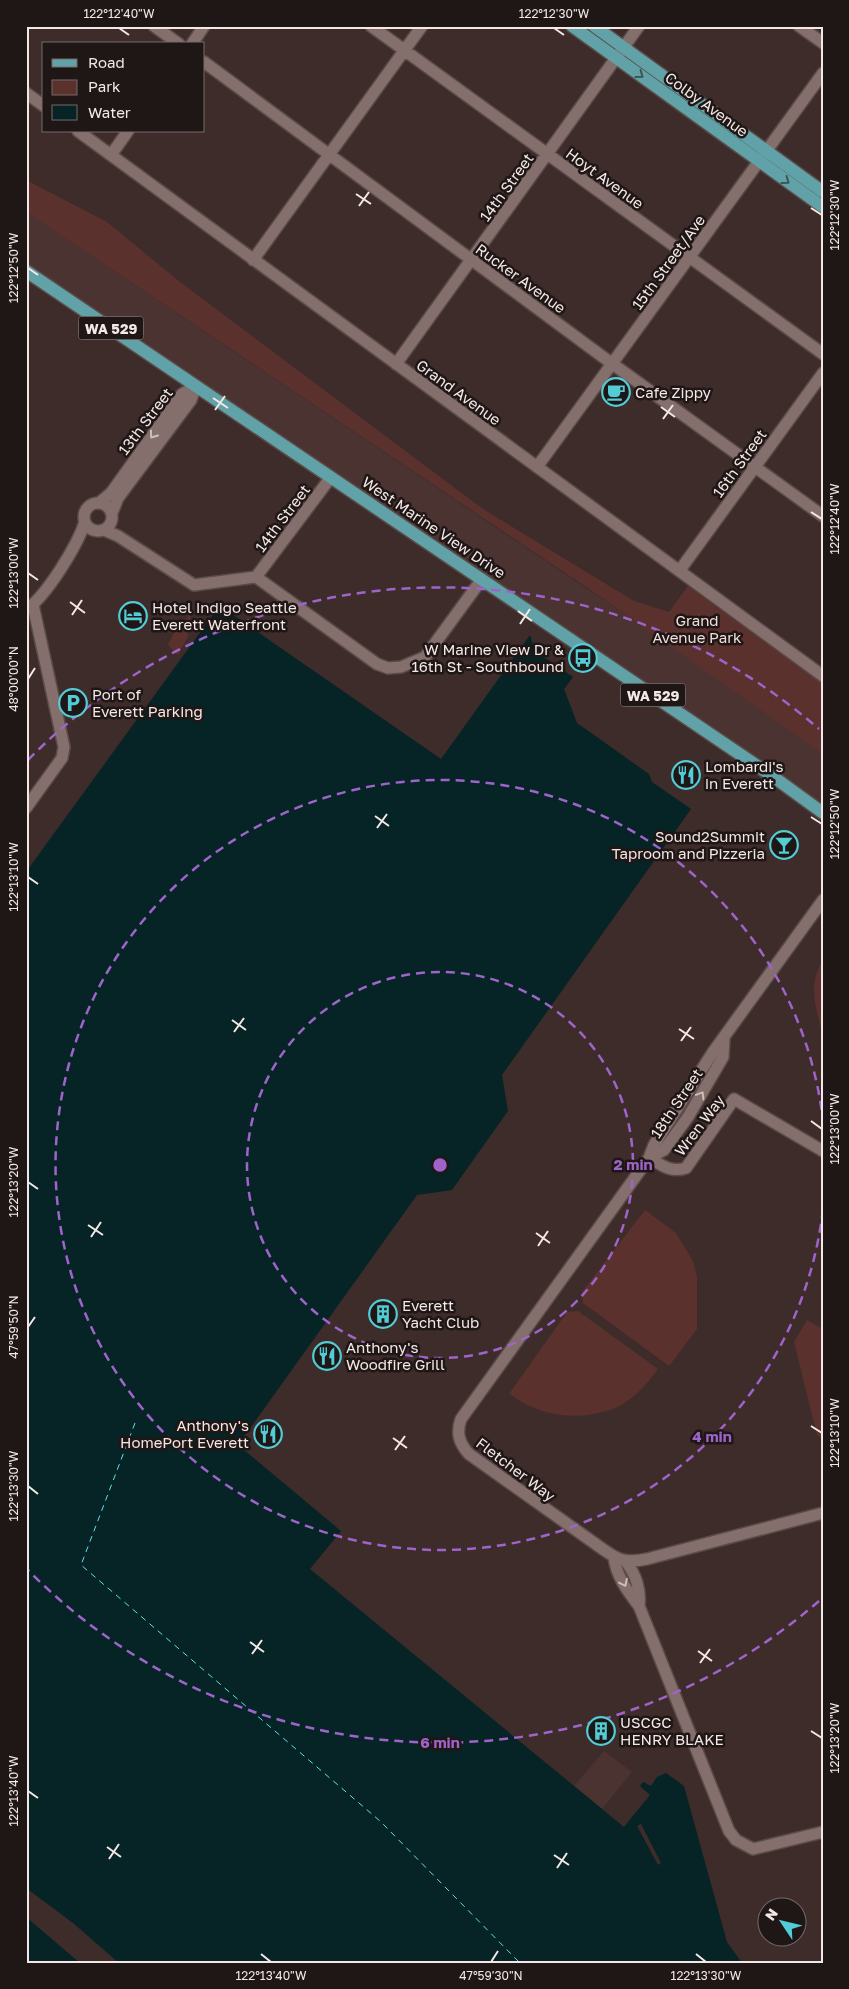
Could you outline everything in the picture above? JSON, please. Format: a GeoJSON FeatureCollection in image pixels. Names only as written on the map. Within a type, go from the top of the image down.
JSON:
{"type":"FeatureCollection","features":[{"type":"Feature","properties":{"kind":"main road","name":"Colby Avenue"},"geometry":{"type":"LineString","coordinates":[[572,26],[620,53],[763,156],[823,207]]}},
{"type":"Feature","properties":{"kind":"main road","name":"Colby Avenue"},"geometry":{"type":"LineString","coordinates":[[594,26],[620,53]]}},
{"type":"Feature","properties":{"kind":"main road","name":"Colby Avenue"},"geometry":{"type":"LineString","coordinates":[[763,156],[823,192]]}},
{"type":"Feature","properties":{"kind":"main road","name":"West Marine View Drive"},"geometry":{"type":"LineString","coordinates":[[26,271],[775,778],[823,813]]}},
{"type":"Feature","properties":{"kind":"street"},"geometry":{"type":"LineString","coordinates":[[154,26],[176,42]]}},
{"type":"Feature","properties":{"kind":"street"},"geometry":{"type":"LineString","coordinates":[[193,42],[204,26]]}},
{"type":"Feature","properties":{"kind":"street","name":"Hoyt Avenue"},"geometry":{"type":"LineString","coordinates":[[371,26],[823,354]]}},
{"type":"Feature","properties":{"kind":"street"},"geometry":{"type":"LineString","coordinates":[[253,260],[422,26]]}},
{"type":"Feature","properties":{"kind":"street","name":"14th Street"},"geometry":{"type":"LineString","coordinates":[[396,364],[639,26]]}},
{"type":"Feature","properties":{"kind":"street"},"geometry":{"type":"LineString","coordinates":[[799,26],[823,43]]}},
{"type":"Feature","properties":{"kind":"street","name":"Rucker Avenue"},"geometry":{"type":"LineString","coordinates":[[205,63],[823,516]]}},
{"type":"Feature","properties":{"kind":"street","name":"15th Street/Ave"},"geometry":{"type":"LineString","coordinates":[[537,467],[823,74]]}},
{"type":"Feature","properties":{"kind":"street"},"geometry":{"type":"LineString","coordinates":[[26,94],[42,105]]}},
{"type":"Feature","properties":{"kind":"street","name":"Grand Avenue"},"geometry":{"type":"LineString","coordinates":[[79,132],[822,675]]}},
{"type":"Feature","properties":{"kind":"street"},"geometry":{"type":"LineString","coordinates":[[111,155],[127,132]]}},
{"type":"Feature","properties":{"kind":"street","name":"16th Street"},"geometry":{"type":"LineString","coordinates":[[680,570],[823,373]]}},
{"type":"Feature","properties":{"kind":"street","name":"13th Street"},"geometry":{"type":"LineString","coordinates":[[99,503],[111,493],[182,394],[196,386]]}},
{"type":"Feature","properties":{"kind":"street","name":"13th Street"},"geometry":{"type":"LineString","coordinates":[[112,516],[118,498],[191,400],[196,386]]}},
{"type":"Feature","properties":{"kind":"street","name":"14th Street"},"geometry":{"type":"LineString","coordinates":[[256,577],[331,477]]}},
{"type":"Feature","properties":{"kind":"street"},"geometry":{"type":"LineString","coordinates":[[141,550],[112,516],[107,506],[99,503],[87,508],[84,516],[85,522],[90,528],[100,530],[141,550],[194,584],[256,577],[377,664],[388,668],[401,667],[425,656],[482,579]]}},
{"type":"Feature","properties":{"kind":"street"},"geometry":{"type":"LineString","coordinates":[[66,560],[100,530],[112,516]]}},
{"type":"Feature","properties":{"kind":"street"},"geometry":{"type":"LineString","coordinates":[[26,808],[62,758],[64,747],[30,608],[66,560],[85,522]]}},
{"type":"Feature","properties":{"kind":"street","name":"18th Street"},"geometry":{"type":"LineString","coordinates":[[649,1158],[654,1145],[713,1052],[823,900]]}},
{"type":"Feature","properties":{"kind":"street","name":"Wren Way"},"geometry":{"type":"LineString","coordinates":[[649,1158],[677,1171],[686,1168],[734,1099],[823,1151]]}},
{"type":"Feature","properties":{"kind":"street","name":"Fletcher Way"},"geometry":{"type":"LineString","coordinates":[[649,1158],[461,1419],[458,1435],[462,1446],[469,1454],[614,1558],[626,1562],[647,1559],[823,1513]]}},
{"type":"Feature","properties":{"kind":"street"},"geometry":{"type":"LineString","coordinates":[[614,1558],[615,1566],[628,1593],[639,1606],[725,1822],[736,1840],[753,1849],[823,1832]]}},
{"type":"Feature","properties":{"kind":"street"},"geometry":{"type":"LineString","coordinates":[[626,1562],[632,1569],[641,1596],[639,1606]]}},
{"type":"Feature","properties":{"kind":"shaded area"},"geometry":{"type":"Polygon","coordinates":[[[26,212],[823,747],[823,811],[38,279],[26,261],[26,212]]]}},
{"type":"Feature","properties":{"kind":"shaded area"},"geometry":{"type":"Polygon","coordinates":[[[604,1751],[632,1772],[602,1809],[574,1786],[604,1751]]]}},
{"type":"Feature","properties":{"kind":"green space","name":"Grand Avenue Park"},"geometry":{"type":"Polygon","coordinates":[[[26,180],[107,222],[180,282],[483,509],[634,601],[669,612],[688,586],[823,684],[823,754],[595,593],[26,212],[26,180]]]}},
{"type":"Feature","properties":{"kind":"green space"},"geometry":{"type":"Polygon","coordinates":[[[191,612],[188,637],[178,655],[168,645],[178,624],[184,622],[191,612]]]}},
{"type":"Feature","properties":{"kind":"green space"},"geometry":{"type":"Polygon","coordinates":[[[823,960],[823,1035],[814,997],[814,988],[818,969],[823,960]]]}},
{"type":"Feature","properties":{"kind":"green space"},"geometry":{"type":"Polygon","coordinates":[[[645,1210],[676,1233],[693,1261],[697,1277],[697,1329],[669,1366],[583,1303],[582,1292],[645,1210]]]}},
{"type":"Feature","properties":{"kind":"green space"},"geometry":{"type":"Polygon","coordinates":[[[578,1311],[658,1369],[648,1382],[633,1397],[619,1406],[607,1411],[582,1416],[569,1416],[543,1411],[509,1394],[567,1312],[578,1311]]]}},
{"type":"Feature","properties":{"kind":"green space"},"geometry":{"type":"Polygon","coordinates":[[[807,1320],[823,1329],[823,1439],[817,1435],[794,1342],[807,1320]]]}},
{"type":"Feature","properties":{"kind":"water"},"geometry":{"type":"Polygon","coordinates":[[[222,601],[226,610],[441,759],[530,635],[535,651],[573,677],[564,689],[577,723],[649,774],[652,782],[691,809],[502,1075],[508,1111],[452,1190],[417,1195],[238,1445],[341,1531],[310,1569],[624,1827],[650,1795],[640,1786],[643,1782],[651,1786],[657,1777],[666,1773],[684,1786],[727,1942],[742,1963],[119,1963],[73,1923],[26,1888],[26,872],[215,612],[207,616],[202,613],[203,607],[207,604],[211,605],[222,601]]]}},
{"type":"Feature","properties":{"kind":"water"},"geometry":{"type":"Polygon","coordinates":[[[26,1917],[80,1963],[26,1963],[26,1917]]]}},
{"type":"Feature","properties":{"kind":"pier"},"geometry":{"type":"Polygon","coordinates":[[[641,1824],[661,1863],[658,1865],[637,1826],[641,1824]]]}},
{"type":"Feature","properties":{"kind":"ferry route"},"geometry":{"type":"LineString","coordinates":[[135,1423],[81,1565],[380,1821],[520,1963]]}},
{"type":"Feature","properties":{"kind":"place","name":"Cafe Zippy"},"geometry":{"type":"Point","coordinates":[616,392]}},
{"type":"Feature","properties":{"kind":"place","name":"Hotel Indigo Seattle Everett Waterfront"},"geometry":{"type":"Point","coordinates":[133,616]}},
{"type":"Feature","properties":{"kind":"place","name":"W Marine View Dr & 16th St - Southbound"},"geometry":{"type":"Point","coordinates":[583,658]}},
{"type":"Feature","properties":{"kind":"place","name":"Port of Everett Parking"},"geometry":{"type":"Point","coordinates":[73,703]}},
{"type":"Feature","properties":{"kind":"place","name":"Lombardi's in Everett"},"geometry":{"type":"Point","coordinates":[686,775]}},
{"type":"Feature","properties":{"kind":"place","name":"Sound2Summit Taproom and Pizzeria"},"geometry":{"type":"Point","coordinates":[784,845]}},
{"type":"Feature","properties":{"kind":"place","name":"Everett Yacht Club"},"geometry":{"type":"Point","coordinates":[383,1314]}},
{"type":"Feature","properties":{"kind":"place","name":"Anthony's Woodfire Grill"},"geometry":{"type":"Point","coordinates":[327,1356]}},
{"type":"Feature","properties":{"kind":"place","name":"Anthony's HomePort Everett"},"geometry":{"type":"Point","coordinates":[268,1434]}},
{"type":"Feature","properties":{"kind":"place","name":"USCGC HENRY BLAKE"},"geometry":{"type":"Point","coordinates":[601,1731]}}]}
